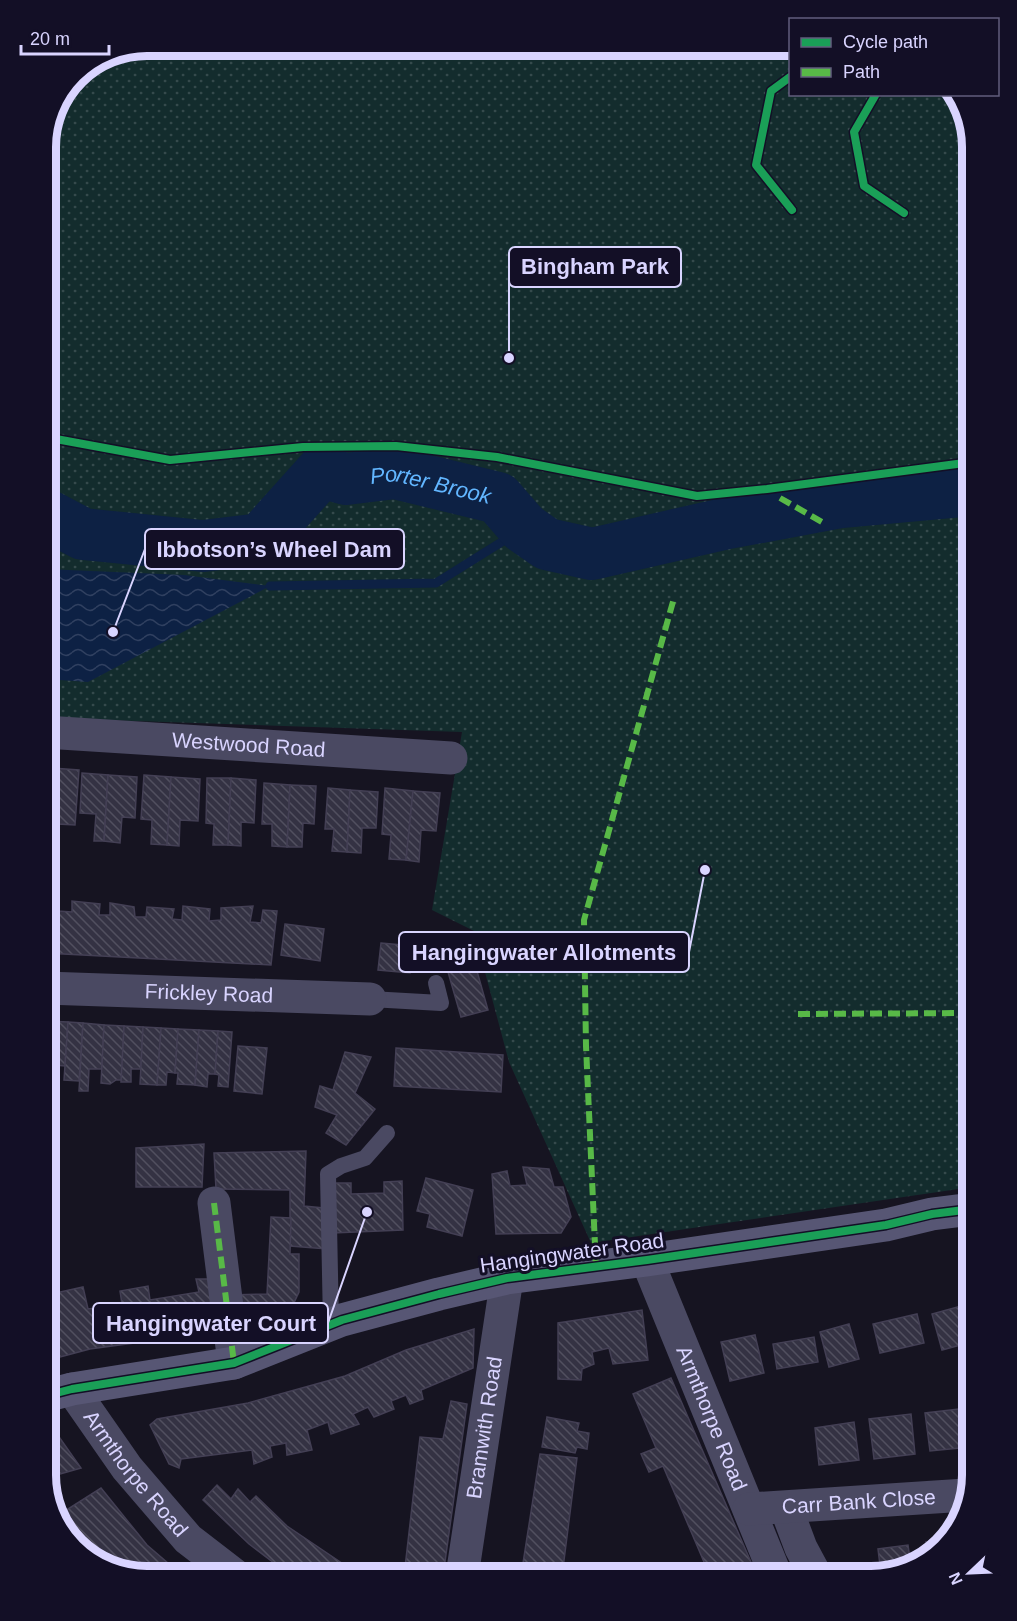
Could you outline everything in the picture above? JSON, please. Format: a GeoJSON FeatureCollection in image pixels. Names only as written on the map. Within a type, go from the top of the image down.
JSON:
{"type":"FeatureCollection","features":[{"type":"Feature","properties":{"kind":"street","name":"Westwood Road"},"geometry":{"type":"LineString","coordinates":[[56,733],[451,758]]}},
{"type":"Feature","properties":{"kind":"street","name":"Frickley Road"},"geometry":{"type":"LineString","coordinates":[[56,988],[370,999]]}},
{"type":"Feature","properties":{"kind":"street"},"geometry":{"type":"LineString","coordinates":[[214,1203],[234,1363]]}},
{"type":"Feature","properties":{"kind":"street","name":"Hangingwater Road"},"geometry":{"type":"LineString","coordinates":[[59,1393],[234,1363],[331,1324],[439,1293],[507,1278],[886,1225],[932,1214],[962,1210]]}},
{"type":"Feature","properties":{"kind":"street","name":"Armthorpe Road"},"geometry":{"type":"LineString","coordinates":[[647,1260],[772,1566]]}},
{"type":"Feature","properties":{"kind":"street","name":"Bramwith Road"},"geometry":{"type":"LineString","coordinates":[[464,1565],[507,1278]]}},
{"type":"Feature","properties":{"kind":"street","name":"Armthorpe Road"},"geometry":{"type":"LineString","coordinates":[[59,1393],[188,1539],[222,1565]]}},
{"type":"Feature","properties":{"kind":"street","name":"Carr Bank Close"},"geometry":{"type":"LineString","coordinates":[[749,1509],[959,1496]]}},
{"type":"Feature","properties":{"kind":"street"},"geometry":{"type":"LineString","coordinates":[[786,1508],[801,1548],[811,1566]]}},
{"type":"Feature","properties":{"kind":"lane"},"geometry":{"type":"LineString","coordinates":[[370,999],[441,1003],[436,983]]}},
{"type":"Feature","properties":{"kind":"lane"},"geometry":{"type":"LineString","coordinates":[[331,1324],[328,1174],[341,1166],[365,1158],[387,1132]]}},
{"type":"Feature","properties":{"kind":"green space"},"geometry":{"type":"Polygon","coordinates":[[[146,56],[789,56],[789,96],[946,96],[958,123],[962,146],[962,1188],[591,1243],[509,1062],[474,931],[432,910],[462,732],[56,718],[56,140],[65,106],[74,91],[86,78],[111,62],[128,57],[146,56]]]}},
{"type":"Feature","properties":{"kind":"water"},"geometry":{"type":"Polygon","coordinates":[[[56,569],[184,575],[270,586],[88,682],[56,680],[56,569]]]}},
{"type":"Feature","properties":{"kind":"building"},"geometry":{"type":"Polygon","coordinates":[[[56,768],[79,770],[75,825],[58,824],[59,814],[56,814],[56,768]]]}},
{"type":"Feature","properties":{"kind":"building"},"geometry":{"type":"Polygon","coordinates":[[[82,773],[108,775],[104,841],[94,841],[96,814],[80,813],[82,773]]]}},
{"type":"Feature","properties":{"kind":"building"},"geometry":{"type":"Polygon","coordinates":[[[108,775],[137,777],[135,818],[122,817],[120,843],[104,841],[108,775]]]}},
{"type":"Feature","properties":{"kind":"building"},"geometry":{"type":"Polygon","coordinates":[[[144,775],[171,777],[167,845],[151,844],[152,820],[141,819],[144,775]]]}},
{"type":"Feature","properties":{"kind":"building"},"geometry":{"type":"Polygon","coordinates":[[[171,777],[200,779],[198,821],[180,820],[179,846],[167,845],[171,777]]]}},
{"type":"Feature","properties":{"kind":"building"},"geometry":{"type":"Polygon","coordinates":[[[207,778],[231,778],[228,845],[213,845],[214,824],[206,823],[207,778]]]}},
{"type":"Feature","properties":{"kind":"building"},"geometry":{"type":"Polygon","coordinates":[[[231,778],[256,780],[254,823],[241,822],[241,846],[228,845],[231,778]]]}},
{"type":"Feature","properties":{"kind":"building"},"geometry":{"type":"Polygon","coordinates":[[[264,783],[290,785],[287,847],[272,846],[272,824],[262,824],[264,783]]]}},
{"type":"Feature","properties":{"kind":"building"},"geometry":{"type":"Polygon","coordinates":[[[290,785],[316,786],[314,824],[303,823],[302,847],[287,847],[290,785]]]}},
{"type":"Feature","properties":{"kind":"building"},"geometry":{"type":"Polygon","coordinates":[[[328,788],[350,790],[347,852],[332,851],[334,829],[325,829],[328,788]]]}},
{"type":"Feature","properties":{"kind":"building"},"geometry":{"type":"Polygon","coordinates":[[[385,788],[413,791],[406,860],[389,859],[391,835],[382,834],[385,788]]]}},
{"type":"Feature","properties":{"kind":"building"},"geometry":{"type":"Polygon","coordinates":[[[350,790],[378,792],[376,828],[362,828],[361,853],[347,852],[350,790]]]}},
{"type":"Feature","properties":{"kind":"building"},"geometry":{"type":"Polygon","coordinates":[[[413,791],[440,793],[436,831],[421,830],[419,862],[406,860],[413,791]]]}},
{"type":"Feature","properties":{"kind":"building"},"geometry":{"type":"Polygon","coordinates":[[[56,900],[58,911],[72,912],[72,901],[100,904],[99,915],[110,915],[110,903],[134,907],[135,917],[146,917],[147,907],[174,909],[172,919],[182,920],[183,906],[210,909],[209,921],[221,920],[221,908],[253,906],[250,922],[261,923],[263,910],[277,911],[271,965],[56,954],[56,900]]]}},
{"type":"Feature","properties":{"kind":"building"},"geometry":{"type":"Polygon","coordinates":[[[285,924],[324,929],[320,961],[281,955],[285,924]]]}},
{"type":"Feature","properties":{"kind":"building"},"geometry":{"type":"Polygon","coordinates":[[[381,943],[413,946],[410,973],[378,970],[381,943]]]}},
{"type":"Feature","properties":{"kind":"building"},"geometry":{"type":"Polygon","coordinates":[[[475,964],[488,1010],[461,1017],[448,972],[475,964]]]}},
{"type":"Feature","properties":{"kind":"building"},"geometry":{"type":"Polygon","coordinates":[[[56,1021],[68,1022],[65,1066],[56,1065],[56,1021]]]}},
{"type":"Feature","properties":{"kind":"building"},"geometry":{"type":"Polygon","coordinates":[[[68,1022],[83,1023],[79,1081],[64,1080],[68,1022]]]}},
{"type":"Feature","properties":{"kind":"building"},"geometry":{"type":"Polygon","coordinates":[[[83,1023],[104,1025],[102,1069],[89,1069],[88,1091],[79,1091],[83,1023]]]}},
{"type":"Feature","properties":{"kind":"building"},"geometry":{"type":"Polygon","coordinates":[[[104,1025],[124,1026],[122,1080],[116,1080],[110,1084],[101,1083],[104,1025]]]}},
{"type":"Feature","properties":{"kind":"building"},"geometry":{"type":"Polygon","coordinates":[[[124,1026],[143,1027],[141,1069],[131,1069],[131,1082],[121,1082],[124,1026]]]}},
{"type":"Feature","properties":{"kind":"building"},"geometry":{"type":"Polygon","coordinates":[[[143,1027],[161,1028],[157,1085],[140,1084],[143,1027]]]}},
{"type":"Feature","properties":{"kind":"building"},"geometry":{"type":"Polygon","coordinates":[[[161,1028],[178,1029],[175,1073],[167,1072],[166,1085],[157,1085],[161,1028]]]}},
{"type":"Feature","properties":{"kind":"building"},"geometry":{"type":"Polygon","coordinates":[[[178,1029],[199,1030],[195,1085],[177,1084],[178,1073],[175,1073],[178,1029]]]}},
{"type":"Feature","properties":{"kind":"building"},"geometry":{"type":"Polygon","coordinates":[[[199,1030],[218,1031],[215,1074],[208,1074],[207,1087],[195,1085],[199,1030]]]}},
{"type":"Feature","properties":{"kind":"building"},"geometry":{"type":"Polygon","coordinates":[[[218,1031],[232,1032],[228,1087],[218,1086],[219,1075],[215,1074],[218,1031]]]}},
{"type":"Feature","properties":{"kind":"building"},"geometry":{"type":"Polygon","coordinates":[[[238,1046],[267,1048],[262,1094],[234,1091],[238,1046]]]}},
{"type":"Feature","properties":{"kind":"building"},"geometry":{"type":"Polygon","coordinates":[[[396,1048],[503,1055],[501,1092],[394,1086],[396,1048]]]}},
{"type":"Feature","properties":{"kind":"building"},"geometry":{"type":"Polygon","coordinates":[[[345,1052],[371,1057],[355,1093],[375,1109],[346,1145],[326,1133],[337,1115],[315,1107],[320,1086],[333,1090],[345,1052]]]}},
{"type":"Feature","properties":{"kind":"building"},"geometry":{"type":"Polygon","coordinates":[[[204,1144],[202,1187],[136,1187],[136,1148],[204,1144]]]}},
{"type":"Feature","properties":{"kind":"building"},"geometry":{"type":"Polygon","coordinates":[[[306,1151],[304,1206],[324,1208],[327,1249],[290,1246],[290,1190],[216,1189],[214,1153],[306,1151]]]}},
{"type":"Feature","properties":{"kind":"building"},"geometry":{"type":"Polygon","coordinates":[[[523,1167],[549,1169],[554,1187],[563,1187],[571,1217],[561,1233],[496,1234],[492,1174],[507,1171],[510,1186],[527,1185],[523,1167]]]}},
{"type":"Feature","properties":{"kind":"building"},"geometry":{"type":"Polygon","coordinates":[[[426,1178],[473,1190],[462,1236],[427,1227],[430,1214],[417,1211],[426,1178]]]}},
{"type":"Feature","properties":{"kind":"building"},"geometry":{"type":"Polygon","coordinates":[[[402,1181],[403,1230],[333,1233],[331,1183],[351,1183],[351,1194],[384,1193],[384,1182],[402,1181]]]}},
{"type":"Feature","properties":{"kind":"building"},"geometry":{"type":"Polygon","coordinates":[[[271,1217],[291,1218],[290,1254],[299,1254],[299,1292],[290,1311],[278,1322],[234,1329],[228,1295],[267,1294],[271,1217]]]}},
{"type":"Feature","properties":{"kind":"building"},"geometry":{"type":"Polygon","coordinates":[[[196,1279],[209,1279],[223,1331],[90,1349],[56,1358],[56,1293],[83,1287],[88,1309],[122,1304],[120,1291],[148,1286],[150,1300],[199,1292],[196,1279]]]}},
{"type":"Feature","properties":{"kind":"building"},"geometry":{"type":"Polygon","coordinates":[[[962,1306],[962,1345],[942,1350],[932,1314],[962,1306]]]}},
{"type":"Feature","properties":{"kind":"building"},"geometry":{"type":"Polygon","coordinates":[[[642,1310],[648,1360],[613,1364],[609,1348],[592,1352],[594,1364],[582,1369],[581,1380],[558,1379],[558,1323],[642,1310]]]}},
{"type":"Feature","properties":{"kind":"building"},"geometry":{"type":"Polygon","coordinates":[[[917,1314],[924,1343],[880,1353],[873,1324],[917,1314]]]}},
{"type":"Feature","properties":{"kind":"building"},"geometry":{"type":"Polygon","coordinates":[[[849,1324],[859,1359],[829,1367],[820,1332],[849,1324]]]}},
{"type":"Feature","properties":{"kind":"building"},"geometry":{"type":"Polygon","coordinates":[[[474,1329],[473,1368],[421,1390],[423,1399],[410,1404],[406,1395],[391,1401],[394,1409],[374,1417],[368,1407],[353,1414],[359,1424],[331,1434],[328,1422],[307,1430],[312,1450],[287,1455],[286,1443],[270,1446],[272,1457],[254,1464],[252,1450],[181,1459],[179,1468],[169,1464],[150,1425],[157,1419],[248,1403],[345,1376],[406,1350],[474,1329]]]}},
{"type":"Feature","properties":{"kind":"building"},"geometry":{"type":"Polygon","coordinates":[[[755,1335],[764,1373],[730,1381],[721,1342],[755,1335]]]}},
{"type":"Feature","properties":{"kind":"building"},"geometry":{"type":"Polygon","coordinates":[[[814,1337],[818,1362],[777,1369],[773,1344],[814,1337]]]}},
{"type":"Feature","properties":{"kind":"building"},"geometry":{"type":"Polygon","coordinates":[[[671,1378],[753,1566],[706,1566],[663,1466],[649,1472],[641,1454],[656,1448],[633,1394],[671,1378]]]}},
{"type":"Feature","properties":{"kind":"building"},"geometry":{"type":"Polygon","coordinates":[[[451,1401],[467,1404],[444,1565],[405,1565],[420,1437],[443,1439],[451,1401]]]}},
{"type":"Feature","properties":{"kind":"building"},"geometry":{"type":"Polygon","coordinates":[[[962,1409],[962,1448],[930,1451],[925,1413],[962,1409]]]}},
{"type":"Feature","properties":{"kind":"building"},"geometry":{"type":"Polygon","coordinates":[[[911,1414],[915,1454],[874,1459],[869,1419],[911,1414]]]}},
{"type":"Feature","properties":{"kind":"building"},"geometry":{"type":"Polygon","coordinates":[[[547,1417],[579,1423],[577,1431],[589,1433],[587,1449],[577,1447],[575,1453],[542,1447],[547,1417]]]}},
{"type":"Feature","properties":{"kind":"building"},"geometry":{"type":"Polygon","coordinates":[[[854,1422],[859,1460],[819,1465],[815,1428],[854,1422]]]}},
{"type":"Feature","properties":{"kind":"building"},"geometry":{"type":"Polygon","coordinates":[[[57,1434],[81,1468],[56,1475],[57,1434]]]}},
{"type":"Feature","properties":{"kind":"building"},"geometry":{"type":"Polygon","coordinates":[[[540,1454],[577,1458],[563,1566],[523,1566],[540,1454]]]}},
{"type":"Feature","properties":{"kind":"building"},"geometry":{"type":"Polygon","coordinates":[[[217,1485],[231,1499],[238,1489],[250,1502],[256,1496],[287,1526],[345,1565],[277,1565],[249,1544],[203,1500],[217,1485]]]}},
{"type":"Feature","properties":{"kind":"building"},"geometry":{"type":"Polygon","coordinates":[[[101,1488],[147,1545],[170,1565],[128,1564],[106,1556],[88,1544],[73,1523],[70,1524],[64,1512],[101,1488]]]}},
{"type":"Feature","properties":{"kind":"building"},"geometry":{"type":"Polygon","coordinates":[[[908,1545],[910,1556],[880,1565],[878,1549],[908,1545]]]}},
{"type":"Feature","properties":{"kind":"waterway","name":"Porter Brook"},"geometry":{"type":"LineString","coordinates":[[56,520],[83,534],[203,546],[261,539],[321,472],[346,479],[395,473],[498,498],[524,528],[547,544],[592,554],[728,523],[841,502],[962,491]]}},
{"type":"Feature","properties":{"kind":"waterway"},"geometry":{"type":"LineString","coordinates":[[270,586],[436,583],[524,528]]}},
{"type":"Feature","properties":{"kind":"marked path"},"geometry":{"type":"LineString","coordinates":[[780,498],[822,522]]}},
{"type":"Feature","properties":{"kind":"marked path"},"geometry":{"type":"LineString","coordinates":[[596,1267],[586,1046],[584,920],[674,598]]}},
{"type":"Feature","properties":{"kind":"marked path"},"geometry":{"type":"LineString","coordinates":[[798,1014],[962,1013]]}},
{"type":"Feature","properties":{"kind":"marked path"},"geometry":{"type":"LineString","coordinates":[[214,1203],[234,1363]]}},
{"type":"Feature","properties":{"kind":"cycle path"},"geometry":{"type":"LineString","coordinates":[[789,78],[771,91],[756,165],[792,210]]}},
{"type":"Feature","properties":{"kind":"cycle path"},"geometry":{"type":"LineString","coordinates":[[875,96],[854,132],[864,186],[904,213]]}},
{"type":"Feature","properties":{"kind":"cycle path"},"geometry":{"type":"LineString","coordinates":[[56,439],[170,460],[303,447],[396,446],[497,457],[697,496],[962,463]]}},
{"type":"Feature","properties":{"kind":"cycle path"},"geometry":{"type":"LineString","coordinates":[[56,1393],[234,1363],[342,1320],[507,1278],[886,1225],[932,1214],[962,1210]]}},
{"type":"Feature","properties":{"kind":"place","name":"Bingham Park"},"geometry":{"type":"Point","coordinates":[509,358]}},
{"type":"Feature","properties":{"kind":"place","name":"Ibbotson’s Wheel Dam"},"geometry":{"type":"Point","coordinates":[113,632]}},
{"type":"Feature","properties":{"kind":"place","name":"Hangingwater Allotments"},"geometry":{"type":"Point","coordinates":[705,870]}},
{"type":"Feature","properties":{"kind":"place","name":"Hangingwater Court"},"geometry":{"type":"Point","coordinates":[367,1212]}}]}
